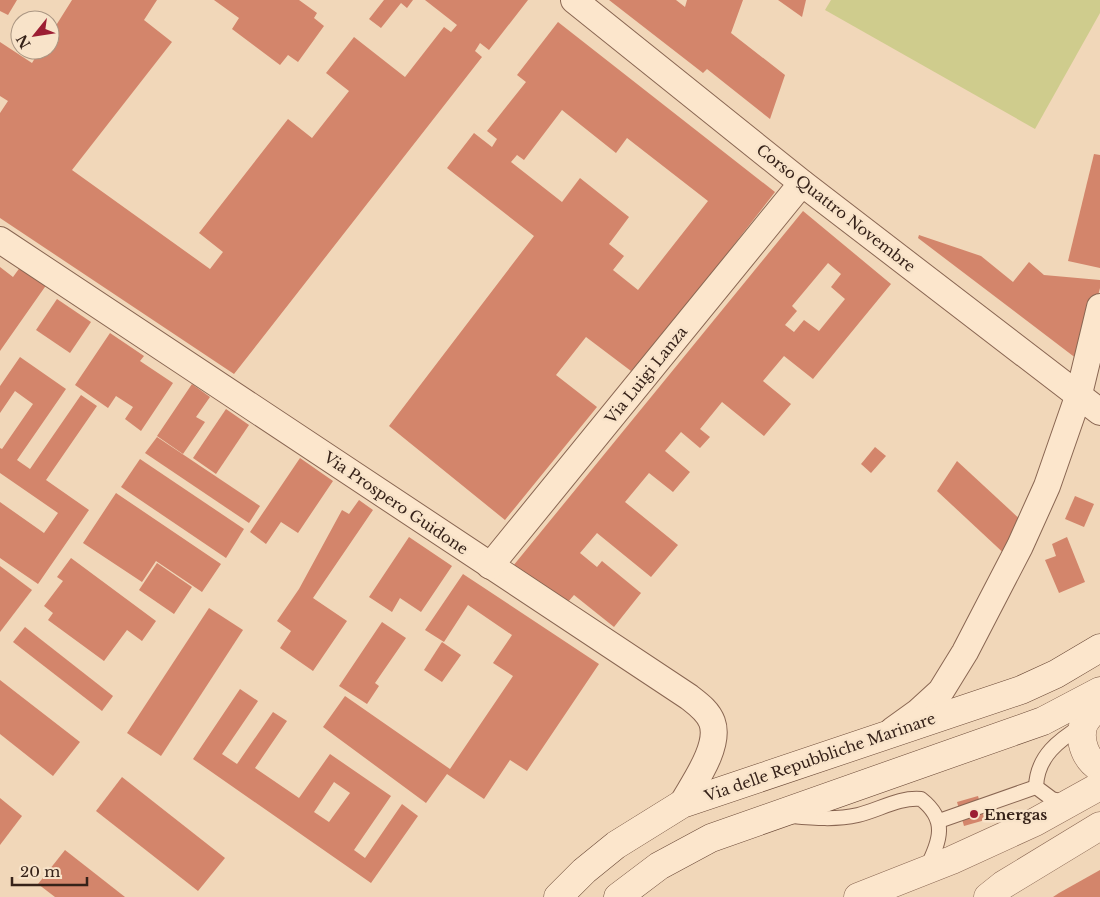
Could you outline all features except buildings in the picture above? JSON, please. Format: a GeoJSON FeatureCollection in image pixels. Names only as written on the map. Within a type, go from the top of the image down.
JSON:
{"type":"FeatureCollection","features":[{"type":"Feature","properties":{"kind":"main road","name":"Via delle Repubbliche Marinare"},"geometry":{"type":"LineString","coordinates":[[558,897],[584,871],[616,845],[682,804],[1021,690],[1056,674],[1100,648]]}},
{"type":"Feature","properties":{"kind":"main road"},"geometry":{"type":"LineString","coordinates":[[618,897],[659,866],[685,851],[738,827],[1044,721],[1100,691]]}},
{"type":"Feature","properties":{"kind":"main road"},"geometry":{"type":"LineString","coordinates":[[1100,704],[1083,725],[1084,748],[1094,764],[1100,768]]}},
{"type":"Feature","properties":{"kind":"main road"},"geometry":{"type":"LineString","coordinates":[[858,897],[1035,822],[1100,786]]}},
{"type":"Feature","properties":{"kind":"main road"},"geometry":{"type":"LineString","coordinates":[[988,897],[1011,880],[1100,826]]}},
{"type":"Feature","properties":{"kind":"street","name":"Corso Quattro Novembre"},"geometry":{"type":"LineString","coordinates":[[574,0],[802,183],[1100,412]]}},
{"type":"Feature","properties":{"kind":"street","name":"Via Luigi Lanza"},"geometry":{"type":"LineString","coordinates":[[490,566],[802,183]]}},
{"type":"Feature","properties":{"kind":"street","name":"Via Prospero Guidone"},"geometry":{"type":"LineString","coordinates":[[0,240],[689,696],[704,710],[712,721],[714,733],[711,748],[682,804]]}},
{"type":"Feature","properties":{"kind":"street"},"geometry":{"type":"LineString","coordinates":[[886,735],[918,712],[941,691],[962,656],[1020,546],[1047,486],[1079,394],[1100,307]]}},
{"type":"Feature","properties":{"kind":"lane"},"geometry":{"type":"LineString","coordinates":[[1036,787],[1036,775],[1048,752],[1055,744],[1083,725]]}},
{"type":"Feature","properties":{"kind":"lane"},"geometry":{"type":"LineString","coordinates":[[939,821],[1036,787]]}},
{"type":"Feature","properties":{"kind":"lane"},"geometry":{"type":"LineString","coordinates":[[1036,787],[1052,799],[1068,803]]}},
{"type":"Feature","properties":{"kind":"lane"},"geometry":{"type":"LineString","coordinates":[[774,814],[818,819],[837,818],[859,815],[913,798],[921,799],[930,806],[939,821],[937,844],[926,869]]}},
{"type":"Feature","properties":{"kind":"shaded area"},"geometry":{"type":"Polygon","coordinates":[[[831,0],[1100,0],[1100,13],[1035,129],[825,10],[831,0]]]}},
{"type":"Feature","properties":{"kind":"place","name":"Energas"},"geometry":{"type":"Point","coordinates":[974,814]}}]}
